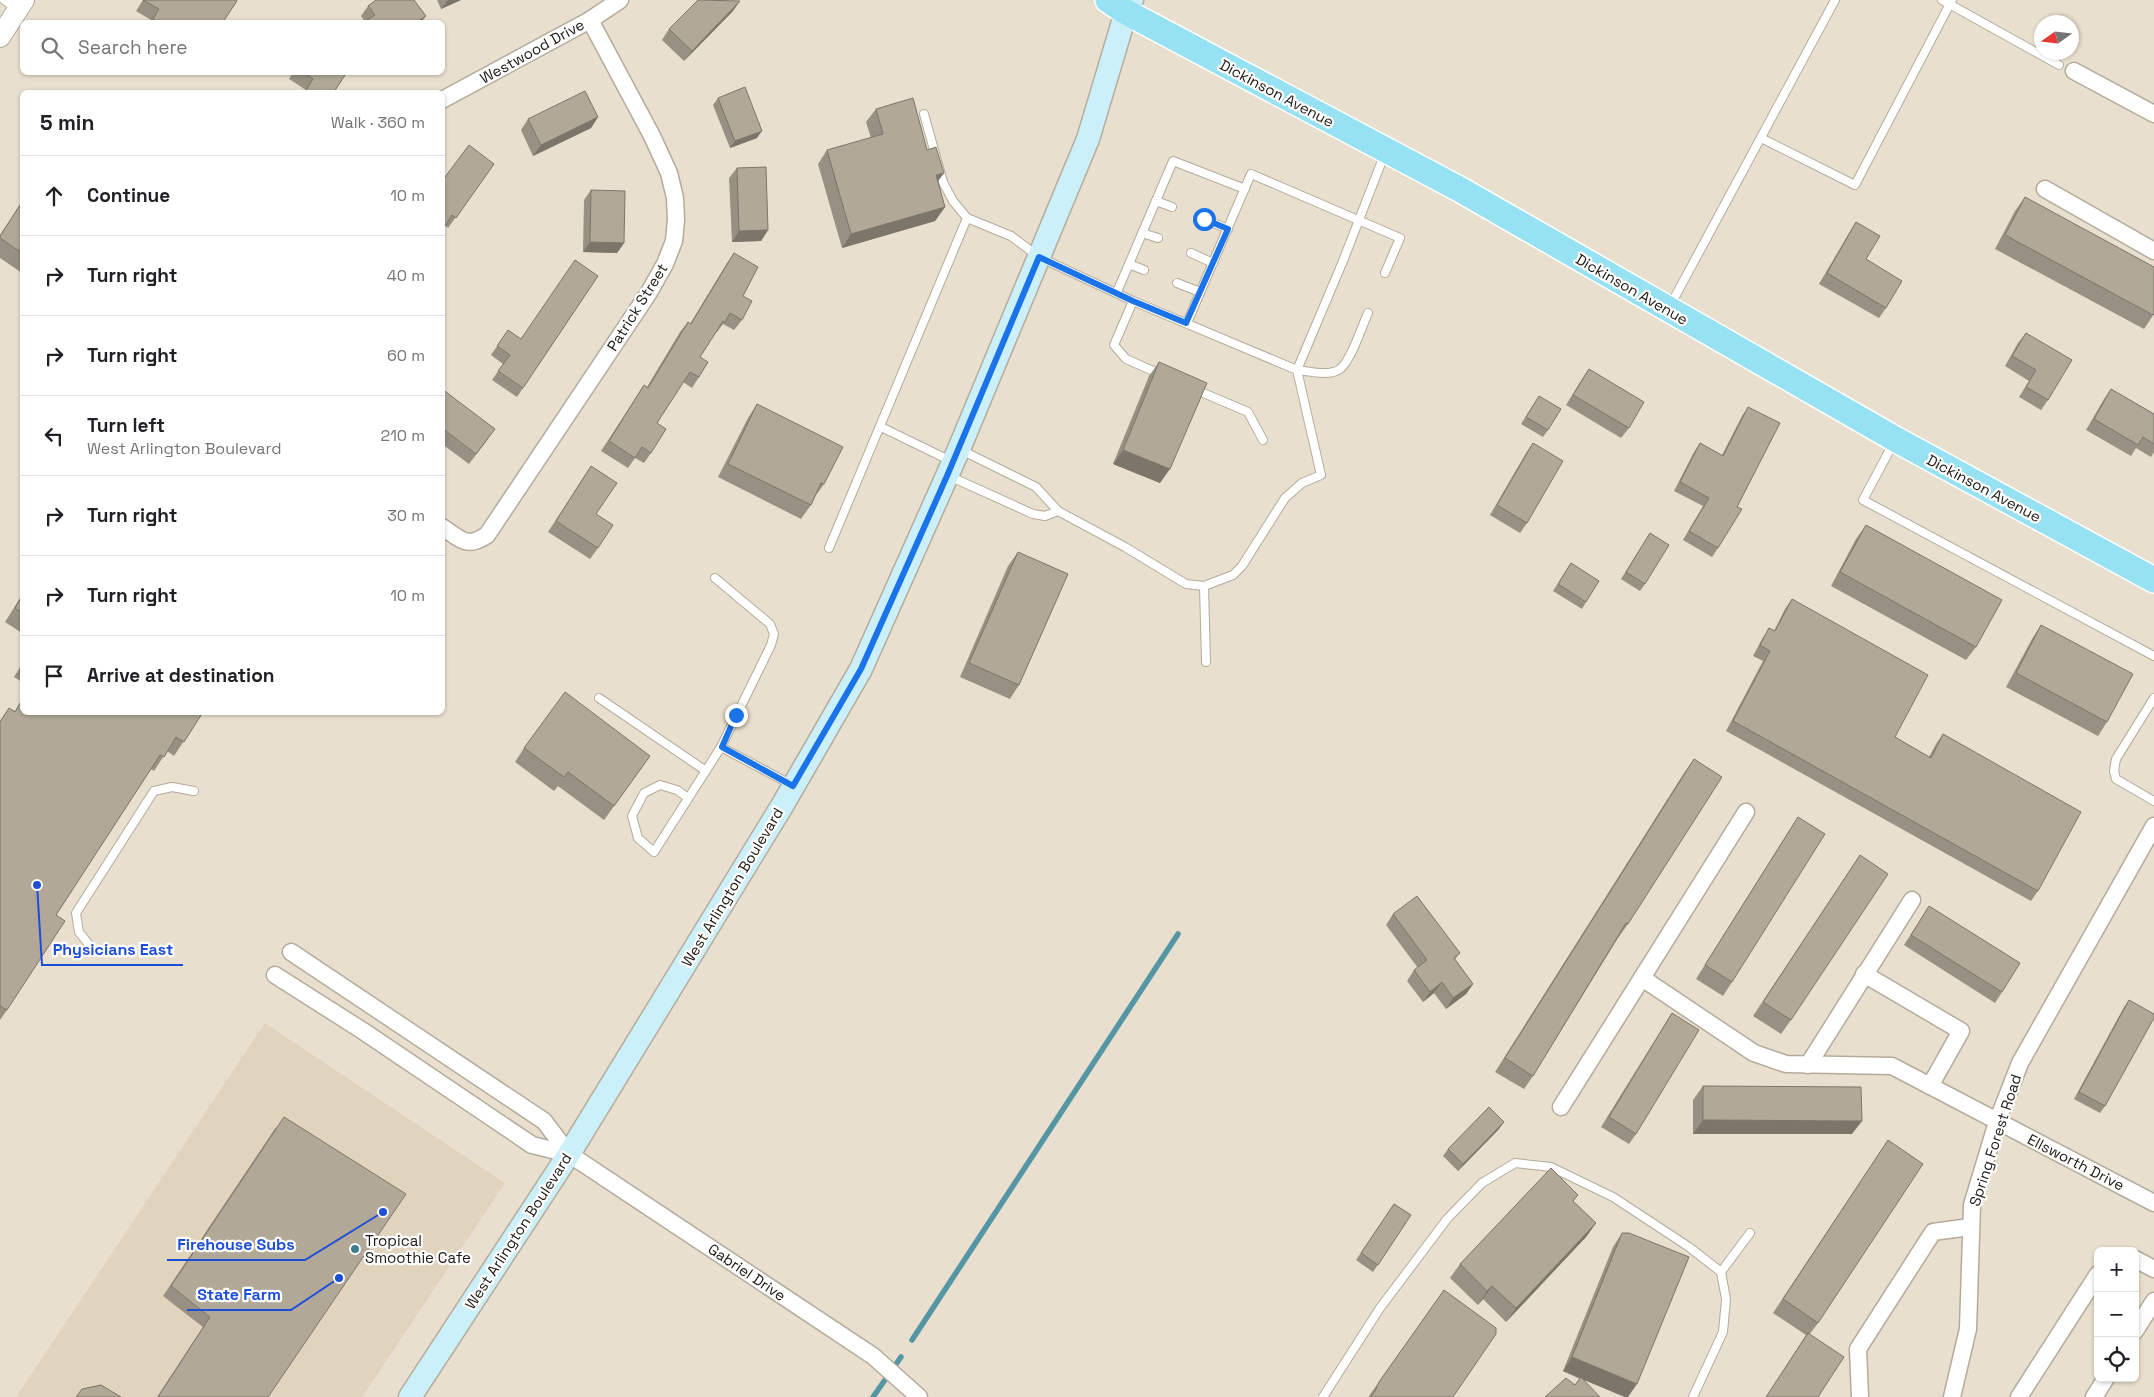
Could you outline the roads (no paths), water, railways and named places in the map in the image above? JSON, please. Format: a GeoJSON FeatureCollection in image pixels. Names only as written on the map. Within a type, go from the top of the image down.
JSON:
{"type":"FeatureCollection","features":[{"type":"Feature","properties":{"kind":"main road","name":"Dickinson Avenue"},"geometry":{"type":"LineString","coordinates":[[1122,4],[1385,151],[1461,190],[1895,440],[2154,580]]}},
{"type":"Feature","properties":{"kind":"main road","name":"West Arlington Boulevard"},"geometry":{"type":"LineString","coordinates":[[410,1397],[569,1154],[793,786],[861,669],[953,462],[1088,139],[1122,4]]}},
{"type":"Feature","properties":{"kind":"street","name":"Westwood Drive"},"geometry":{"type":"LineString","coordinates":[[445,98],[590,20],[620,0]]}},
{"type":"Feature","properties":{"kind":"street"},"geometry":{"type":"LineString","coordinates":[[0,37],[15,3]]}},
{"type":"Feature","properties":{"kind":"street","name":"Patrick Street"},"geometry":{"type":"LineString","coordinates":[[445,529],[465,542],[475,543],[487,535],[648,294],[665,264],[674,240],[676,220],[675,198],[669,173],[652,136],[590,20]]}},
{"type":"Feature","properties":{"kind":"street"},"geometry":{"type":"LineString","coordinates":[[2067,68],[2154,114]]}},
{"type":"Feature","properties":{"kind":"street"},"geometry":{"type":"LineString","coordinates":[[2045,189],[2154,252]]}},
{"type":"Feature","properties":{"kind":"street"},"geometry":{"type":"LineString","coordinates":[[1561,1107],[1746,812]]}},
{"type":"Feature","properties":{"kind":"street","name":"Spring Forest Road"},"geometry":{"type":"LineString","coordinates":[[1952,1397],[1968,1329],[1972,1205],[1998,1122],[2020,1063],[2154,826]]}},
{"type":"Feature","properties":{"kind":"street"},"geometry":{"type":"LineString","coordinates":[[1808,1065],[1912,900]]}},
{"type":"Feature","properties":{"kind":"street"},"geometry":{"type":"LineString","coordinates":[[291,952],[544,1121],[569,1154]]}},
{"type":"Feature","properties":{"kind":"street"},"geometry":{"type":"LineString","coordinates":[[1864,974],[1961,1031],[1930,1086]]}},
{"type":"Feature","properties":{"kind":"street"},"geometry":{"type":"LineString","coordinates":[[275,975],[363,1031],[532,1146],[569,1154]]}},
{"type":"Feature","properties":{"kind":"street","name":"Ellsworth Drive"},"geometry":{"type":"LineString","coordinates":[[1642,978],[1754,1053],[1786,1064],[1892,1066],[2154,1203]]}},
{"type":"Feature","properties":{"kind":"street","name":"Gabriel Drive"},"geometry":{"type":"LineString","coordinates":[[569,1154],[873,1356],[919,1397]]}},
{"type":"Feature","properties":{"kind":"street"},"geometry":{"type":"LineString","coordinates":[[1860,1397],[1858,1349],[1933,1232],[1970,1227]]}},
{"type":"Feature","properties":{"kind":"street"},"geometry":{"type":"LineString","coordinates":[[2139,1261],[2154,1270]]}},
{"type":"Feature","properties":{"kind":"street"},"geometry":{"type":"LineString","coordinates":[[2019,1397],[2094,1280]]}},
{"type":"Feature","properties":{"kind":"street"},"geometry":{"type":"LineString","coordinates":[[2139,1325],[2154,1301]]}},
{"type":"Feature","properties":{"kind":"street"},"geometry":{"type":"LineString","coordinates":[[2094,1397],[2103,1382]]}},
{"type":"Feature","properties":{"kind":"lane"},"geometry":{"type":"LineString","coordinates":[[1668,310],[1835,0]]}},
{"type":"Feature","properties":{"kind":"lane"},"geometry":{"type":"LineString","coordinates":[[1761,138],[1855,185],[1948,1],[2067,68]]}},
{"type":"Feature","properties":{"kind":"lane"},"geometry":{"type":"LineString","coordinates":[[924,114],[943,182],[953,201],[967,218],[1011,236],[1039,257],[1133,301],[1297,370],[1326,373],[1339,370],[1346,361],[1368,313]]}},
{"type":"Feature","properties":{"kind":"lane"},"geometry":{"type":"LineString","coordinates":[[953,462],[1036,487],[1058,511],[1125,547],[1186,584],[1204,586],[1233,574],[1242,566],[1285,498],[1302,483],[1321,475],[1297,370],[1359,220],[1385,151]]}},
{"type":"Feature","properties":{"kind":"lane"},"geometry":{"type":"LineString","coordinates":[[1117,292],[1173,161],[1245,188]]}},
{"type":"Feature","properties":{"kind":"lane"},"geometry":{"type":"LineString","coordinates":[[1186,323],[1251,174],[1400,238],[1384,273]]}},
{"type":"Feature","properties":{"kind":"lane"},"geometry":{"type":"LineString","coordinates":[[1156,201],[1172,207]]}},
{"type":"Feature","properties":{"kind":"lane"},"geometry":{"type":"LineString","coordinates":[[829,548],[967,218]]}},
{"type":"Feature","properties":{"kind":"lane"},"geometry":{"type":"LineString","coordinates":[[1204,219],[1228,229]]}},
{"type":"Feature","properties":{"kind":"lane"},"geometry":{"type":"LineString","coordinates":[[1142,233],[1158,238]]}},
{"type":"Feature","properties":{"kind":"lane"},"geometry":{"type":"LineString","coordinates":[[1191,253],[1213,263]]}},
{"type":"Feature","properties":{"kind":"lane"},"geometry":{"type":"LineString","coordinates":[[1130,264],[1144,270]]}},
{"type":"Feature","properties":{"kind":"lane"},"geometry":{"type":"LineString","coordinates":[[1177,283],[1200,292]]}},
{"type":"Feature","properties":{"kind":"lane"},"geometry":{"type":"LineString","coordinates":[[1133,301],[1114,345],[1126,359],[1170,378]]}},
{"type":"Feature","properties":{"kind":"lane"},"geometry":{"type":"LineString","coordinates":[[1187,386],[1248,412],[1262,440]]}},
{"type":"Feature","properties":{"kind":"lane"},"geometry":{"type":"LineString","coordinates":[[881,427],[953,462],[1033,514],[1045,516],[1058,511]]}},
{"type":"Feature","properties":{"kind":"lane"},"geometry":{"type":"LineString","coordinates":[[1895,440],[1863,500],[2154,656]]}},
{"type":"Feature","properties":{"kind":"lane"},"geometry":{"type":"LineString","coordinates":[[688,798],[677,790],[660,785],[644,792],[632,816],[638,838],[654,852],[722,747],[771,645],[774,634],[770,624],[715,578]]}},
{"type":"Feature","properties":{"kind":"lane"},"geometry":{"type":"LineString","coordinates":[[1204,586],[1206,662]]}},
{"type":"Feature","properties":{"kind":"lane"},"geometry":{"type":"LineString","coordinates":[[599,698],[706,771]]}},
{"type":"Feature","properties":{"kind":"lane"},"geometry":{"type":"LineString","coordinates":[[2154,698],[2116,759],[2114,771],[2116,779],[2154,801]]}},
{"type":"Feature","properties":{"kind":"lane"},"geometry":{"type":"LineString","coordinates":[[722,747],[793,786]]}},
{"type":"Feature","properties":{"kind":"lane"},"geometry":{"type":"LineString","coordinates":[[91,947],[79,932],[76,913],[154,791],[172,787],[194,791]]}},
{"type":"Feature","properties":{"kind":"lane"},"geometry":{"type":"LineString","coordinates":[[1323,1397],[1380,1308],[1447,1219],[1482,1183],[1514,1163],[1551,1167],[1613,1197],[1689,1247],[1721,1272],[1726,1299],[1723,1332],[1693,1397]]}},
{"type":"Feature","properties":{"kind":"lane"},"geometry":{"type":"LineString","coordinates":[[1721,1272],[1750,1233]]}},
{"type":"Feature","properties":{"kind":"waterway"},"geometry":{"type":"LineString","coordinates":[[912,1340],[1178,934]]}},
{"type":"Feature","properties":{"kind":"waterway"},"geometry":{"type":"LineString","coordinates":[[873,1397],[901,1357]]}},
{"type":"Feature","properties":{"kind":"place","name":"Physicians East"},"geometry":{"type":"Point","coordinates":[37,885]}},
{"type":"Feature","properties":{"kind":"place","name":"Firehouse Subs"},"geometry":{"type":"Point","coordinates":[383,1212]}},
{"type":"Feature","properties":{"kind":"place","name":"Tropical Smoothie Cafe"},"geometry":{"type":"Point","coordinates":[355,1249]}},
{"type":"Feature","properties":{"kind":"place","name":"State Farm"},"geometry":{"type":"Point","coordinates":[339,1278]}}]}
